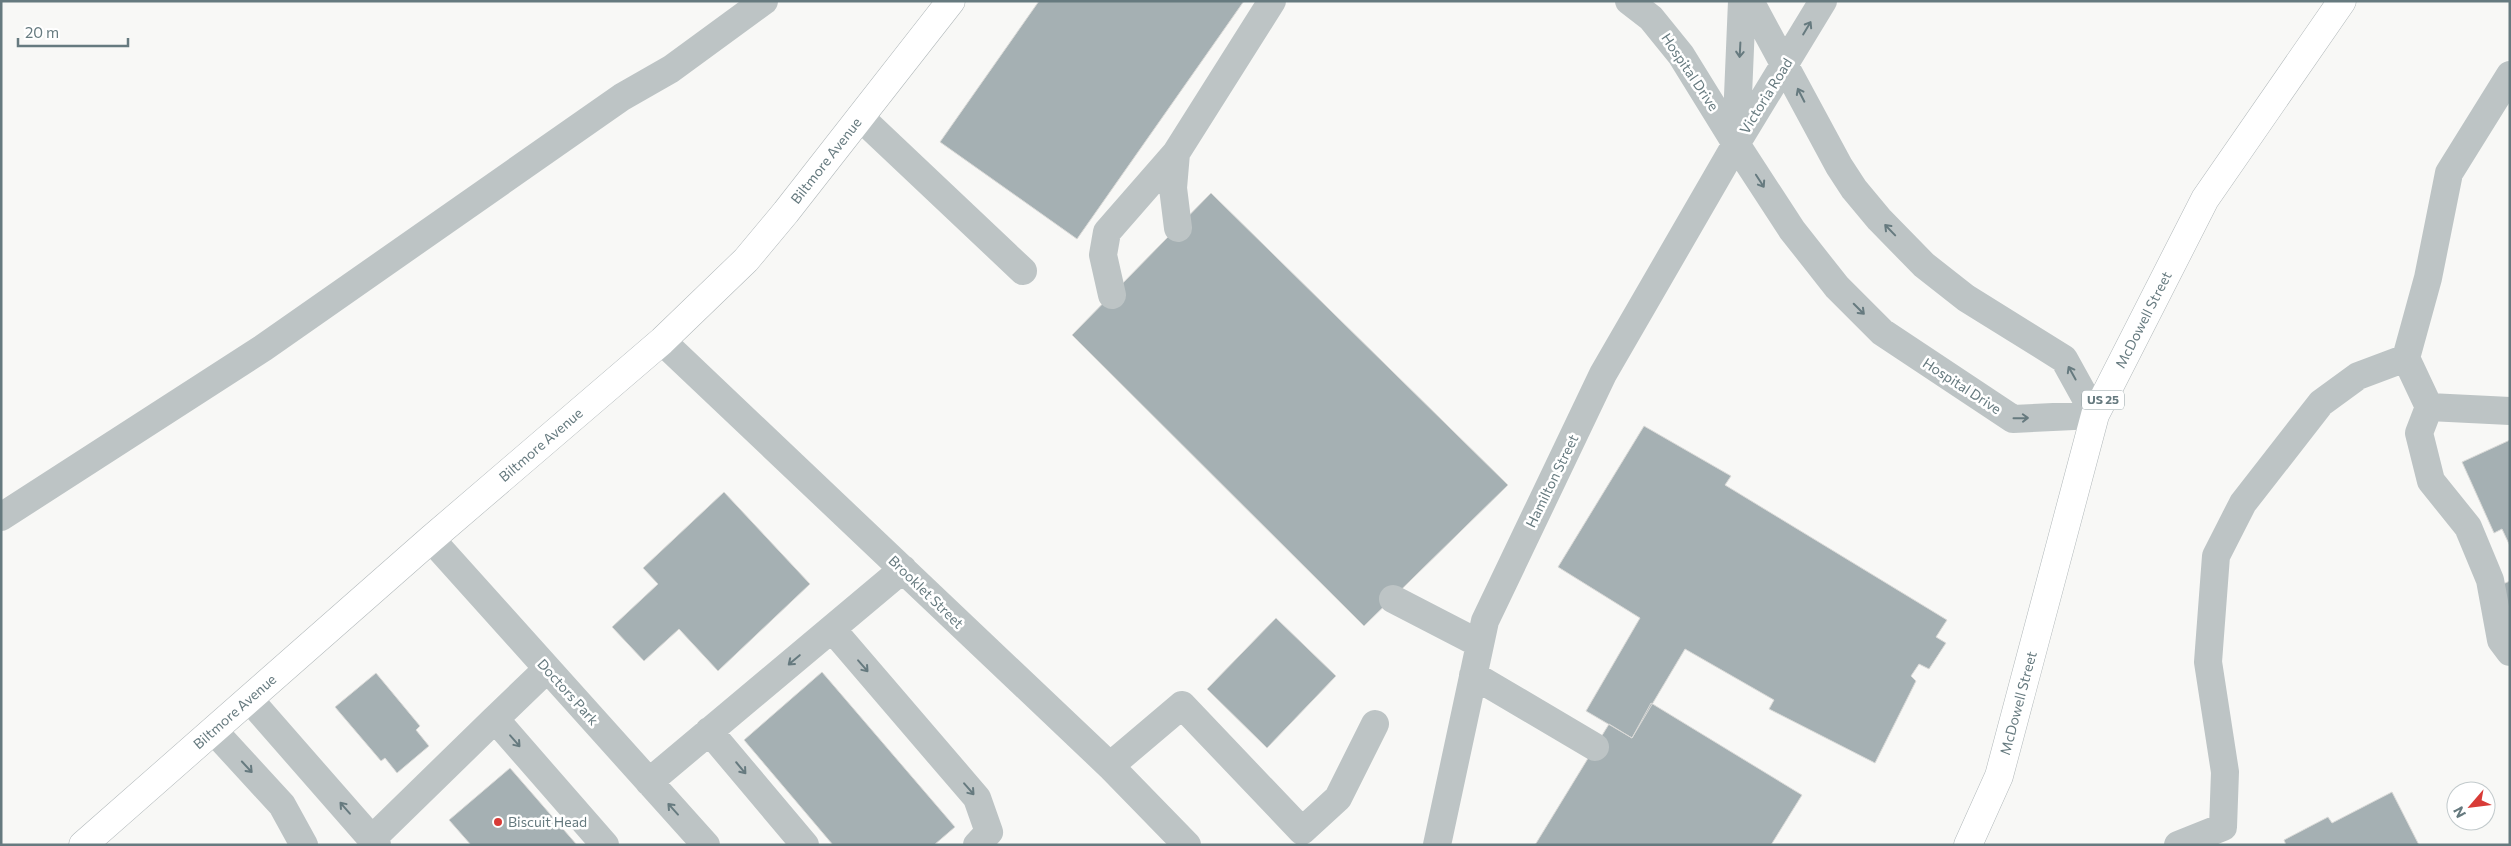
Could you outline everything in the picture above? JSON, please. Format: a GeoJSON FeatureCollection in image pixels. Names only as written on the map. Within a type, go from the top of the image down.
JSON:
{"type":"FeatureCollection","features":[{"type":"Feature","properties":{"kind":"main road","name":"Biltmore Avenue"},"geometry":{"type":"LineString","coordinates":[[83,845],[431,539],[662,342],[746,260],[786,212],[951,1]]}},
{"type":"Feature","properties":{"kind":"main road","name":"McDowell Street"},"geometry":{"type":"LineString","coordinates":[[1968,845],[1999,776],[2095,415],[2205,200],[2342,1]]}},
{"type":"Feature","properties":{"kind":"street"},"geometry":{"type":"LineString","coordinates":[[1,518],[264,348],[622,97],[672,69],[764,1]]}},
{"type":"Feature","properties":{"kind":"street"},"geometry":{"type":"LineString","coordinates":[[1112,294],[1103,255],[1107,232],[1176,153],[1272,1]]}},
{"type":"Feature","properties":{"kind":"street","name":"Hospital Drive"},"geometry":{"type":"LineString","coordinates":[[1629,1],[1651,18],[1681,55],[1736,144],[1798,237],[1837,287],[1882,332],[2013,419],[2095,415]]}},
{"type":"Feature","properties":{"kind":"street","name":"Victoria Road"},"geometry":{"type":"LineString","coordinates":[[1736,144],[1742,1]]}},
{"type":"Feature","properties":{"kind":"street"},"geometry":{"type":"LineString","coordinates":[[1750,1],[1839,166],[1854,189],[1879,219],[1924,265],[1966,298],[2064,359],[2095,415]]}},
{"type":"Feature","properties":{"kind":"street","name":"Victoria Road"},"geometry":{"type":"LineString","coordinates":[[1736,144],[1786,65],[1823,1]]}},
{"type":"Feature","properties":{"kind":"street"},"geometry":{"type":"LineString","coordinates":[[2510,74],[2449,173],[2428,278],[2406,358],[2429,407],[2419,433],[2431,481],[2468,527],[2490,580],[2501,640],[2510,652]]}},
{"type":"Feature","properties":{"kind":"street"},"geometry":{"type":"LineString","coordinates":[[860,117],[1023,270]]}},
{"type":"Feature","properties":{"kind":"street","name":"Hamilton Street"},"geometry":{"type":"LineString","coordinates":[[1437,845],[1485,622],[1603,374],[1736,144]]}},
{"type":"Feature","properties":{"kind":"street"},"geometry":{"type":"LineString","coordinates":[[1176,153],[1173,188],[1178,228]]}},
{"type":"Feature","properties":{"kind":"street","name":"Brooklet Street"},"geometry":{"type":"LineString","coordinates":[[662,342],[1110,766],[1187,845]]}},
{"type":"Feature","properties":{"kind":"street"},"geometry":{"type":"LineString","coordinates":[[2178,845],[2224,827],[2225,772],[2208,662],[2216,556],[2243,503],[2321,404],[2358,376],[2406,358]]}},
{"type":"Feature","properties":{"kind":"street"},"geometry":{"type":"LineString","coordinates":[[2429,407],[2510,411]]}},
{"type":"Feature","properties":{"kind":"street","name":"Doctors Park"},"geometry":{"type":"LineString","coordinates":[[431,539],[706,845]]}},
{"type":"Feature","properties":{"kind":"street"},"geometry":{"type":"LineString","coordinates":[[649,782],[903,569]]}},
{"type":"Feature","properties":{"kind":"street"},"geometry":{"type":"LineString","coordinates":[[1393,599],[1480,644]]}},
{"type":"Feature","properties":{"kind":"street"},"geometry":{"type":"LineString","coordinates":[[832,629],[977,798],[989,832],[977,845]]}},
{"type":"Feature","properties":{"kind":"street"},"geometry":{"type":"LineString","coordinates":[[250,700],[375,842],[495,719],[547,669]]}},
{"type":"Feature","properties":{"kind":"street"},"geometry":{"type":"LineString","coordinates":[[1473,675],[1595,747]]}},
{"type":"Feature","properties":{"kind":"street"},"geometry":{"type":"LineString","coordinates":[[1110,766],[1182,705],[1302,831],[1338,798],[1375,724]]}},
{"type":"Feature","properties":{"kind":"street"},"geometry":{"type":"LineString","coordinates":[[495,719],[605,845]]}},
{"type":"Feature","properties":{"kind":"street"},"geometry":{"type":"LineString","coordinates":[[214,731],[282,805],[304,845]]}},
{"type":"Feature","properties":{"kind":"street"},"geometry":{"type":"LineString","coordinates":[[709,731],[805,845]]}},
{"type":"Feature","properties":{"kind":"building"},"geometry":{"type":"Polygon","coordinates":[[[1039,1],[1244,1],[1077,239],[940,142],[1039,1]]]}},
{"type":"Feature","properties":{"kind":"building"},"geometry":{"type":"Polygon","coordinates":[[[1211,193],[1508,485],[1364,626],[1072,335],[1211,193]]]}},
{"type":"Feature","properties":{"kind":"building"},"geometry":{"type":"Polygon","coordinates":[[[1644,426],[1731,476],[1725,485],[1947,620],[1936,637],[1946,643],[1929,669],[1919,664],[1911,676],[1916,681],[1875,763],[1769,709],[1774,700],[1685,649],[1632,738],[1586,711],[1640,618],[1558,567],[1644,426]]]}},
{"type":"Feature","properties":{"kind":"building"},"geometry":{"type":"Polygon","coordinates":[[[2510,440],[2510,546],[2502,529],[2494,533],[2462,462],[2510,440]]]}},
{"type":"Feature","properties":{"kind":"building"},"geometry":{"type":"Polygon","coordinates":[[[724,492],[810,584],[718,671],[679,629],[644,661],[612,627],[658,584],[643,568],[724,492]]]}},
{"type":"Feature","properties":{"kind":"building"},"geometry":{"type":"Polygon","coordinates":[[[2510,581],[2510,612],[2498,586],[2510,581]]]}},
{"type":"Feature","properties":{"kind":"building"},"geometry":{"type":"Polygon","coordinates":[[[1276,618],[1336,676],[1267,748],[1207,689],[1276,618]]]}},
{"type":"Feature","properties":{"kind":"building"},"geometry":{"type":"Polygon","coordinates":[[[822,672],[955,827],[934,845],[833,845],[744,740],[822,672]]]}},
{"type":"Feature","properties":{"kind":"building"},"geometry":{"type":"Polygon","coordinates":[[[376,673],[420,726],[416,730],[429,746],[397,773],[385,758],[381,761],[335,707],[376,673]]]}},
{"type":"Feature","properties":{"kind":"building"},"geometry":{"type":"Polygon","coordinates":[[[1651,703],[1802,795],[1771,845],[1535,845],[1609,724],[1632,738],[1651,703]]]}},
{"type":"Feature","properties":{"kind":"building"},"geometry":{"type":"Polygon","coordinates":[[[510,768],[577,845],[471,845],[449,820],[510,768]]]}},
{"type":"Feature","properties":{"kind":"building"},"geometry":{"type":"Polygon","coordinates":[[[2392,792],[2419,845],[2286,845],[2284,840],[2328,817],[2332,823],[2392,792]]]}},
{"type":"Feature","properties":{"kind":"place","name":"Biscuit Head"},"geometry":{"type":"Point","coordinates":[498,822]}}]}
